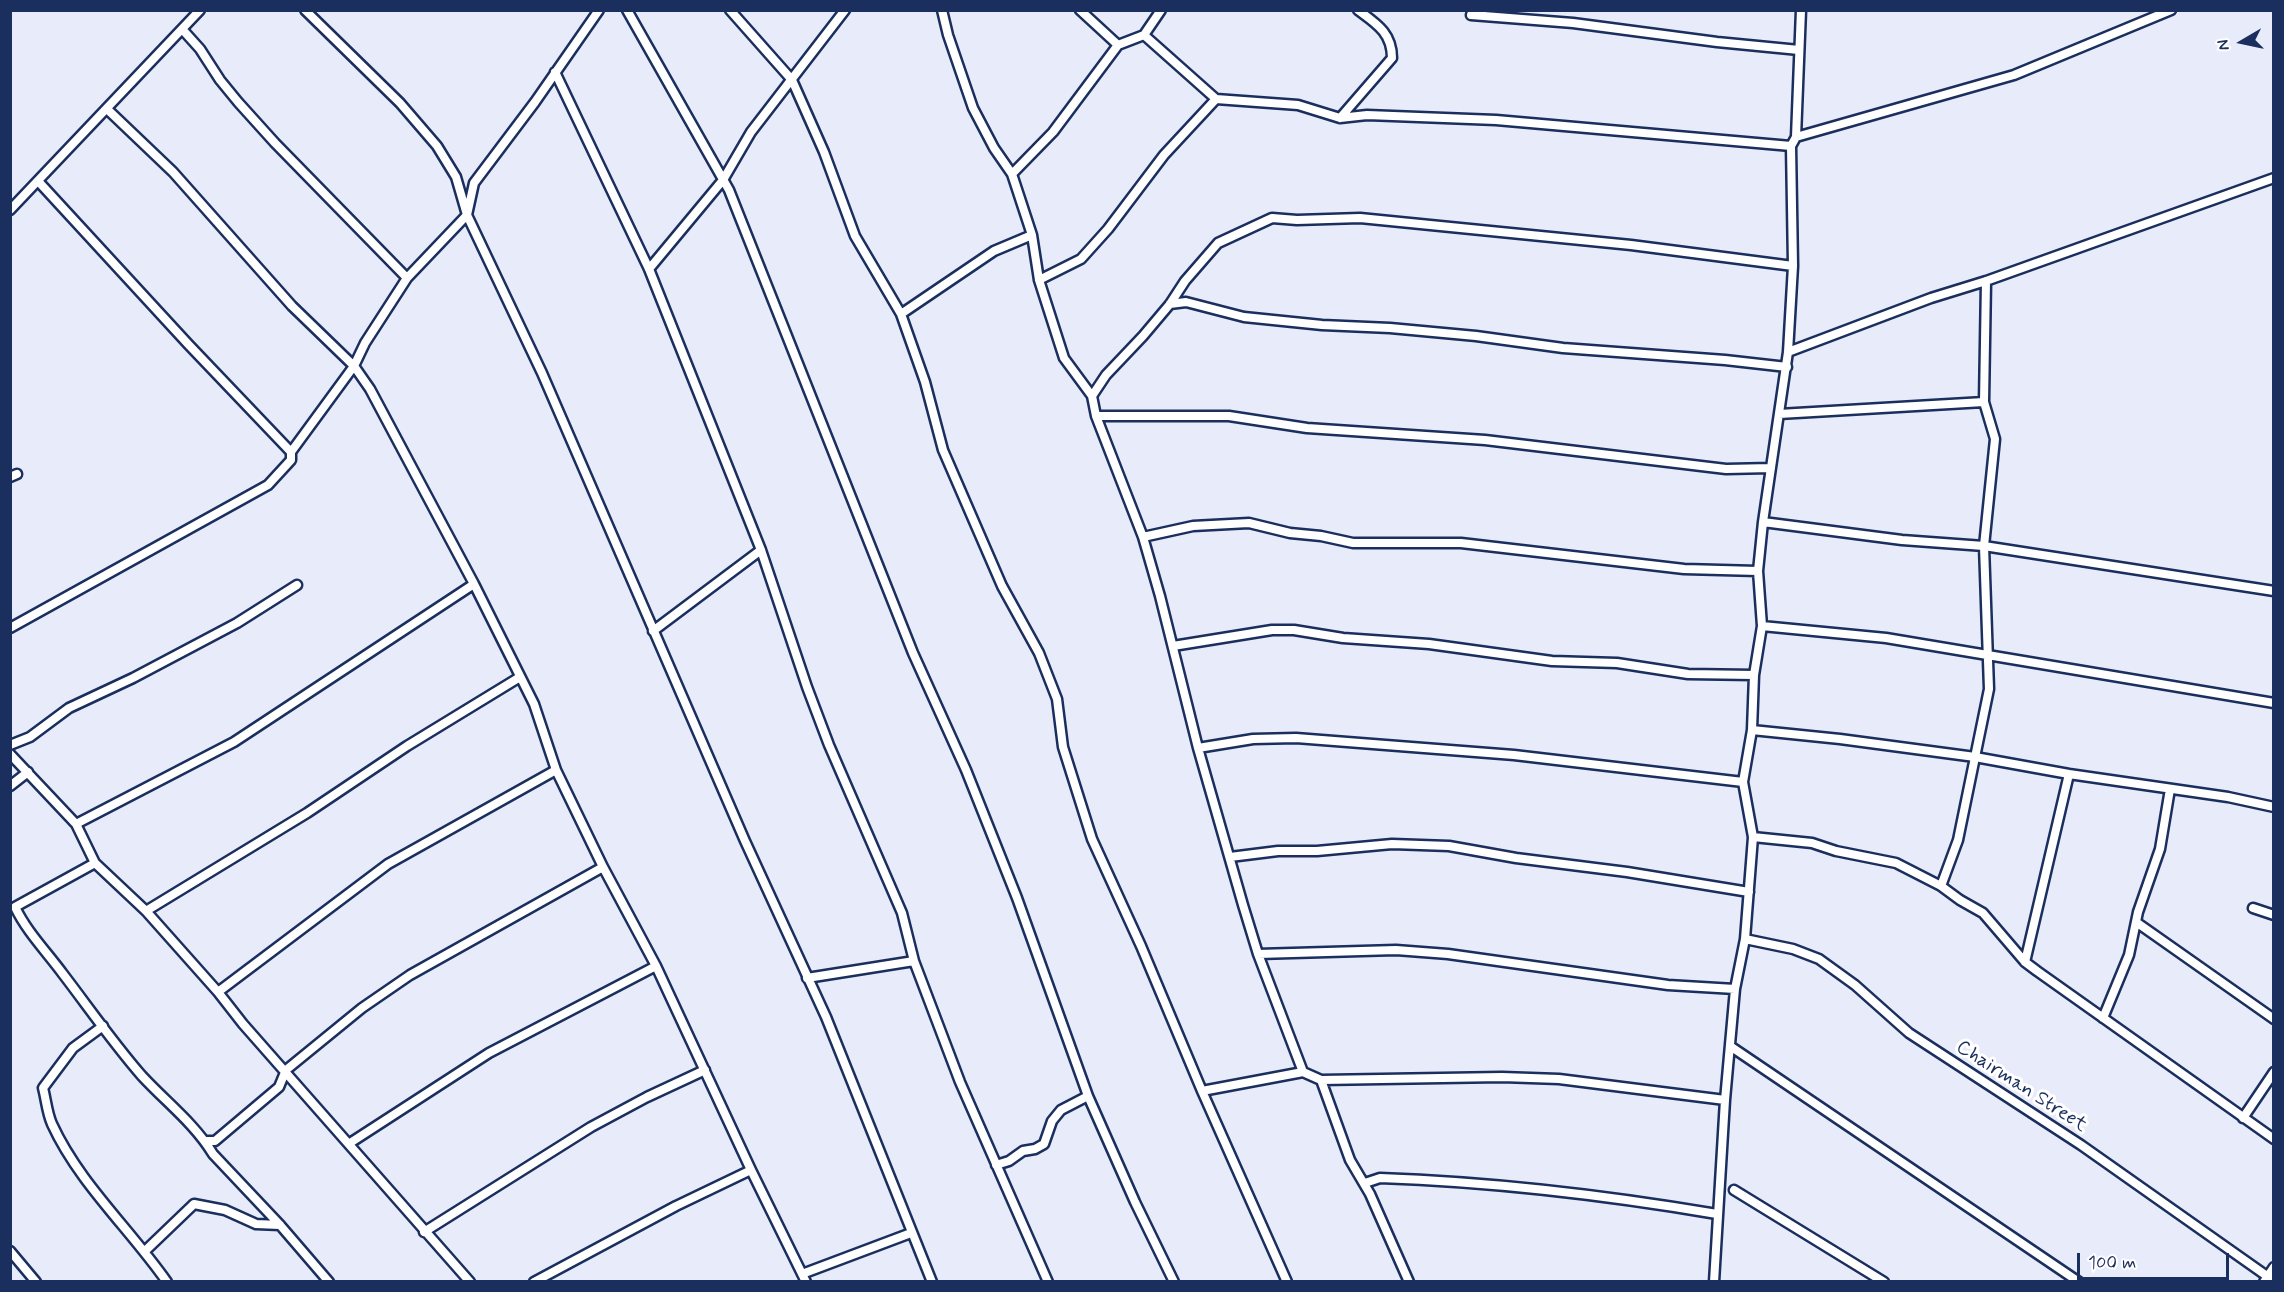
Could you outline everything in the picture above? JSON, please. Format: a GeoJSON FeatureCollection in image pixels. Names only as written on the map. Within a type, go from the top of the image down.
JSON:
{"type":"FeatureCollection","features":[{"type":"Feature","properties":{"kind":"street"},"geometry":{"type":"LineString","coordinates":[[10,210],[200,10]]}},
{"type":"Feature","properties":{"kind":"street"},"geometry":{"type":"LineString","coordinates":[[305,10],[400,102],[437,146],[456,177],[467,215],[542,373],[653,631],[826,1017],[932,1281]]}},
{"type":"Feature","properties":{"kind":"street"},"geometry":{"type":"LineString","coordinates":[[627,10],[729,190],[913,653],[966,770],[1017,898],[1088,1096],[1135,1202],[1174,1281]]}},
{"type":"Feature","properties":{"kind":"street"},"geometry":{"type":"LineString","coordinates":[[730,10],[792,80],[824,152],[855,236],[901,314],[925,382],[943,450],[1002,586],[1039,653],[1057,699],[1063,747],[1092,838],[1142,946],[1202,1091],[1287,1281]]}},
{"type":"Feature","properties":{"kind":"street"},"geometry":{"type":"LineString","coordinates":[[649,269],[723,180],[751,132],[845,10]]}},
{"type":"Feature","properties":{"kind":"street"},"geometry":{"type":"LineString","coordinates":[[942,10],[948,35],[973,108],[994,148],[1012,174],[1032,235],[1039,280],[1064,358],[1092,396],[1096,416],[1143,537],[1173,646],[1197,748],[1258,954],[1303,1072]]}},
{"type":"Feature","properties":{"kind":"street"},"geometry":{"type":"LineString","coordinates":[[1080,10],[1118,45]]}},
{"type":"Feature","properties":{"kind":"street"},"geometry":{"type":"LineString","coordinates":[[1012,174],[1053,132],[1118,45],[1144,35],[1161,10]]}},
{"type":"Feature","properties":{"kind":"street"},"geometry":{"type":"LineString","coordinates":[[1340,118],[1392,58],[1392,44],[1382,29],[1358,10]]}},
{"type":"Feature","properties":{"kind":"street"},"geometry":{"type":"LineString","coordinates":[[1714,1281],[1725,1100],[1735,989],[1745,939],[1753,837],[1743,782],[1752,730],[1754,675],[1762,626],[1758,571],[1763,522],[1787,367],[1793,266],[1791,146],[1796,137],[1801,10]]}},
{"type":"Feature","properties":{"kind":"street"},"geometry":{"type":"LineString","coordinates":[[1796,137],[2014,75],[2171,10]]}},
{"type":"Feature","properties":{"kind":"street"},"geometry":{"type":"LineString","coordinates":[[10,628],[268,485],[291,460],[291,452],[354,366],[370,335],[407,278],[467,215],[474,183],[535,102],[593,12]]}},
{"type":"Feature","properties":{"kind":"street"},"geometry":{"type":"LineString","coordinates":[[1472,15],[1574,23],[1799,51]]}},
{"type":"Feature","properties":{"kind":"street"},"geometry":{"type":"LineString","coordinates":[[182,29],[200,49],[220,80],[275,143],[407,278]]}},
{"type":"Feature","properties":{"kind":"street"},"geometry":{"type":"LineString","coordinates":[[1144,35],[1215,99],[1298,105],[1340,118],[1367,115],[1496,120],[1791,146]]}},
{"type":"Feature","properties":{"kind":"street"},"geometry":{"type":"LineString","coordinates":[[555,72],[649,269],[761,550],[829,745],[902,913],[914,961],[960,1082],[1048,1281]]}},
{"type":"Feature","properties":{"kind":"street"},"geometry":{"type":"LineString","coordinates":[[1039,280],[1081,259],[1108,229],[1164,155],[1215,99]]}},
{"type":"Feature","properties":{"kind":"street"},"geometry":{"type":"LineString","coordinates":[[107,109],[173,172],[292,306],[354,366],[370,388],[474,584],[534,704],[556,770],[603,867],[656,966],[804,1278],[911,1233]]}},
{"type":"Feature","properties":{"kind":"street"},"geometry":{"type":"LineString","coordinates":[[1788,352],[1931,298],[1986,281],[2274,178]]}},
{"type":"Feature","properties":{"kind":"street"},"geometry":{"type":"LineString","coordinates":[[38,181],[291,452]]}},
{"type":"Feature","properties":{"kind":"street"},"geometry":{"type":"LineString","coordinates":[[1092,396],[1106,375],[1170,304],[1185,281],[1218,243],[1272,218],[1297,220],[1359,218],[1631,245],[1793,266]]}},
{"type":"Feature","properties":{"kind":"street"},"geometry":{"type":"LineString","coordinates":[[901,314],[994,251],[1032,235]]}},
{"type":"Feature","properties":{"kind":"street"},"geometry":{"type":"LineString","coordinates":[[1941,886],[1958,840],[1989,689],[1984,546],[1995,439],[1984,402],[1986,281]]}},
{"type":"Feature","properties":{"kind":"street"},"geometry":{"type":"LineString","coordinates":[[1170,304],[1186,302],[1244,316],[1322,325],[1389,328],[1476,336],[1563,348],[1787,367]]}},
{"type":"Feature","properties":{"kind":"street"},"geometry":{"type":"LineString","coordinates":[[1779,414],[1984,402]]}},
{"type":"Feature","properties":{"kind":"street"},"geometry":{"type":"LineString","coordinates":[[1096,416],[1230,416],[1307,428],[1485,440],[1726,469],[1772,468]]}},
{"type":"Feature","properties":{"kind":"street"},"geometry":{"type":"LineString","coordinates":[[1763,522],[1902,540],[1984,546],[2274,591]]}},
{"type":"Feature","properties":{"kind":"street"},"geometry":{"type":"LineString","coordinates":[[1143,537],[1193,526],[1249,523],[1290,533],[1321,536],[1353,543],[1461,543],[1684,569],[1758,571]]}},
{"type":"Feature","properties":{"kind":"street"},"geometry":{"type":"LineString","coordinates":[[653,631],[761,550]]}},
{"type":"Feature","properties":{"kind":"street"},"geometry":{"type":"LineString","coordinates":[[76,824],[234,742],[474,584]]}},
{"type":"Feature","properties":{"kind":"street"},"geometry":{"type":"LineString","coordinates":[[10,746],[30,737],[69,708],[134,678],[237,623],[297,585]]}},
{"type":"Feature","properties":{"kind":"street"},"geometry":{"type":"LineString","coordinates":[[1762,626],[1886,639],[1989,654],[2113,678],[2274,703]]}},
{"type":"Feature","properties":{"kind":"street"},"geometry":{"type":"LineString","coordinates":[[1173,646],[1272,630],[1294,630],[1343,638],[1429,644],[1552,661],[1617,663],[1688,674],[1754,675]]}},
{"type":"Feature","properties":{"kind":"street"},"geometry":{"type":"LineString","coordinates":[[146,911],[307,813],[407,746],[520,677]]}},
{"type":"Feature","properties":{"kind":"street"},"geometry":{"type":"LineString","coordinates":[[1752,730],[1975,757],[2069,774],[2228,797],[2274,807]]}},
{"type":"Feature","properties":{"kind":"street"},"geometry":{"type":"LineString","coordinates":[[1197,748],[1253,739],[1296,738],[1514,755],[1743,782]]}},
{"type":"Feature","properties":{"kind":"street"},"geometry":{"type":"LineString","coordinates":[[10,754],[76,824],[95,863],[146,911],[350,1143],[424,1232],[470,1281]]}},
{"type":"Feature","properties":{"kind":"street"},"geometry":{"type":"LineString","coordinates":[[218,992],[388,864],[556,770]]}},
{"type":"Feature","properties":{"kind":"street"},"geometry":{"type":"LineString","coordinates":[[10,786],[28,772]]}},
{"type":"Feature","properties":{"kind":"street"},"geometry":{"type":"LineString","coordinates":[[2025,962],[2069,774]]}},
{"type":"Feature","properties":{"kind":"street"},"geometry":{"type":"LineString","coordinates":[[2103,1018],[2126,965],[2150,872],[2160,849],[2170,789]]}},
{"type":"Feature","properties":{"kind":"street"},"geometry":{"type":"LineString","coordinates":[[1753,837],[1812,843],[1836,851],[1896,863],[1941,886],[1959,900],[1983,913],[2025,962],[2274,1139]]}},
{"type":"Feature","properties":{"kind":"street"},"geometry":{"type":"LineString","coordinates":[[1230,857],[1278,851],[1317,851],[1392,844],[1449,846],[1749,892]]}},
{"type":"Feature","properties":{"kind":"street"},"geometry":{"type":"LineString","coordinates":[[95,863],[15,907],[35,940],[141,1075],[205,1141],[213,1154],[280,1224],[329,1281]]}},
{"type":"Feature","properties":{"kind":"street"},"geometry":{"type":"LineString","coordinates":[[205,1141],[215,1141],[279,1088],[285,1070],[335,1028],[410,975],[603,867]]}},
{"type":"Feature","properties":{"kind":"street"},"geometry":{"type":"LineString","coordinates":[[2253,908],[2274,915]]}},
{"type":"Feature","properties":{"kind":"street"},"geometry":{"type":"LineString","coordinates":[[2136,922],[2274,1019]]}},
{"type":"Feature","properties":{"kind":"street","name":"Chairman Street"},"geometry":{"type":"LineString","coordinates":[[1745,939],[1793,949],[1819,959],[1855,985],[1909,1033],[2081,1145],[2268,1280]]}},
{"type":"Feature","properties":{"kind":"street"},"geometry":{"type":"LineString","coordinates":[[1258,954],[1396,950],[1448,954],[1668,985],[1735,989]]}},
{"type":"Feature","properties":{"kind":"street"},"geometry":{"type":"LineString","coordinates":[[807,978],[914,961]]}},
{"type":"Feature","properties":{"kind":"street"},"geometry":{"type":"LineString","coordinates":[[350,1143],[489,1053],[656,966]]}},
{"type":"Feature","properties":{"kind":"street"},"geometry":{"type":"LineString","coordinates":[[103,1026],[73,1048],[43,1088],[51,1123],[85,1178],[168,1281]]}},
{"type":"Feature","properties":{"kind":"street"},"geometry":{"type":"LineString","coordinates":[[1730,1046],[2079,1281]]}},
{"type":"Feature","properties":{"kind":"street"},"geometry":{"type":"LineString","coordinates":[[424,1232],[591,1127],[705,1070]]}},
{"type":"Feature","properties":{"kind":"street"},"geometry":{"type":"LineString","coordinates":[[1202,1091],[1303,1072],[1321,1080],[1502,1077],[1559,1079],[1725,1100]]}},
{"type":"Feature","properties":{"kind":"street"},"geometry":{"type":"LineString","coordinates":[[2243,1118],[2274,1072]]}},
{"type":"Feature","properties":{"kind":"street"},"geometry":{"type":"LineString","coordinates":[[1321,1080],[1350,1160],[1365,1183],[1409,1281]]}},
{"type":"Feature","properties":{"kind":"street"},"geometry":{"type":"LineString","coordinates":[[996,1165],[1009,1161],[1023,1151],[1035,1149],[1044,1144],[1052,1122],[1061,1110],[1088,1096]]}},
{"type":"Feature","properties":{"kind":"street"},"geometry":{"type":"LineString","coordinates":[[534,1281],[655,1217],[751,1170]]}},
{"type":"Feature","properties":{"kind":"street"},"geometry":{"type":"LineString","coordinates":[[1365,1183],[1380,1178],[1513,1185],[1717,1214]]}},
{"type":"Feature","properties":{"kind":"street"},"geometry":{"type":"LineString","coordinates":[[1734,1190],[1884,1281]]}},
{"type":"Feature","properties":{"kind":"street"},"geometry":{"type":"LineString","coordinates":[[145,1251],[194,1204],[225,1210],[256,1224],[280,1224]]}},
{"type":"Feature","properties":{"kind":"street"},"geometry":{"type":"LineString","coordinates":[[10,1251],[36,1281]]}},
{"type":"Feature","properties":{"kind":"street"},"geometry":{"type":"LineString","coordinates":[[2268,1280],[2274,1267]]}}]}
